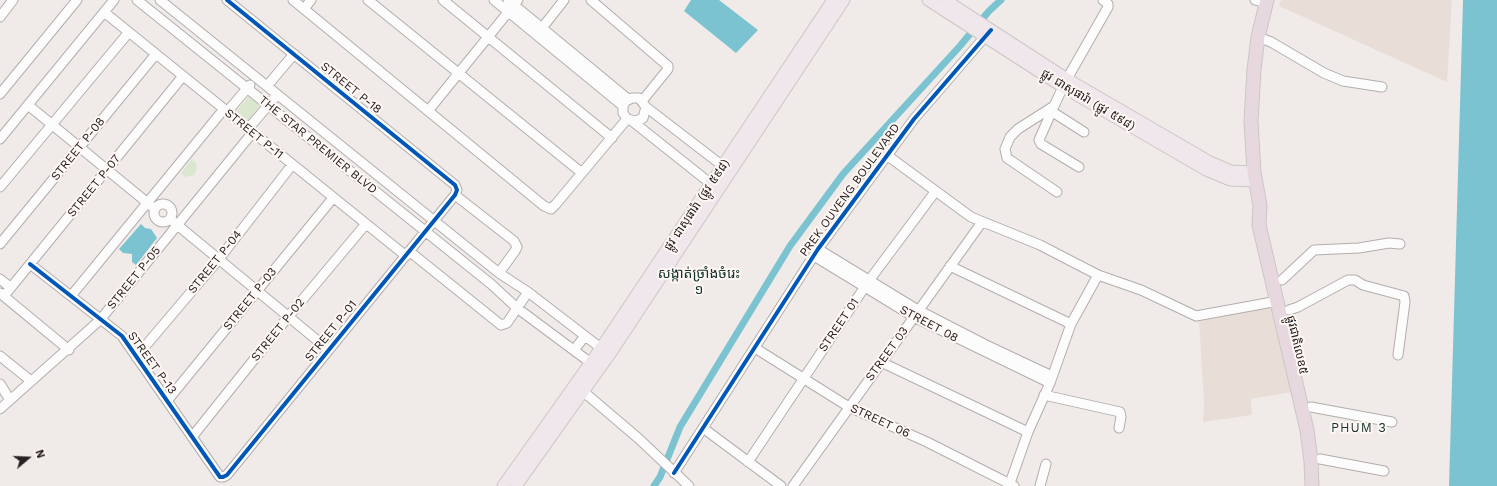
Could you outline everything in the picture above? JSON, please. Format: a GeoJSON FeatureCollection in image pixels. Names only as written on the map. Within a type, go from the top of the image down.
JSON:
{"type":"FeatureCollection","features":[{"type":"Feature","properties":{"kind":"highway","name":"ផ្លូវជាតិលេខ៥"},"geometry":{"type":"LineString","coordinates":[[1265,3],[1259,35],[1252,96],[1254,177],[1260,206],[1259,225],[1311,430],[1320,459],[1321,486]]}},
{"type":"Feature","properties":{"kind":"highway","name":"ផ្លូវជាតិលេខ៥"},"geometry":{"type":"LineString","coordinates":[[1260,206],[1268,222],[1311,407],[1312,486]]}},
{"type":"Feature","properties":{"kind":"main road","name":"ផ្លូវ ជាសុផារ៉ា (ផ្លូវ ៥៩៨)"},"geometry":{"type":"LineString","coordinates":[[503,486],[515,482],[595,366],[716,187],[833,0]]}},
{"type":"Feature","properties":{"kind":"main road","name":"ផ្លូវ ជាសុផារ៉ា (ផ្លូវ ៥៩៨)"},"geometry":{"type":"LineString","coordinates":[[727,170],[844,0]]}},
{"type":"Feature","properties":{"kind":"main road","name":"ផ្លូវ ជាសុផារ៉ា (ផ្លូវ ៥៩៨)"},"geometry":{"type":"LineString","coordinates":[[928,0],[969,20]]}},
{"type":"Feature","properties":{"kind":"main road","name":"ផ្លូវ ជាសុផារ៉ា (ផ្លូវ ៥៩៨)"},"geometry":{"type":"LineString","coordinates":[[945,0],[986,32],[1065,83],[1178,148],[1221,177],[1238,182],[1254,177]]}},
{"type":"Feature","properties":{"kind":"street"},"geometry":{"type":"LineString","coordinates":[[0,94],[77,0]]}},
{"type":"Feature","properties":{"kind":"street"},"geometry":{"type":"LineString","coordinates":[[0,139],[114,0]]}},
{"type":"Feature","properties":{"kind":"street","name":"THE STAR PREMIER BLVD"},"geometry":{"type":"LineString","coordinates":[[137,0],[498,290],[516,309],[595,366]]}},
{"type":"Feature","properties":{"kind":"street","name":"THE STAR PREMIER BLVD"},"geometry":{"type":"LineString","coordinates":[[160,0],[499,273],[528,292],[605,351]]}},
{"type":"Feature","properties":{"kind":"street","name":"STREET P-18"},"geometry":{"type":"LineString","coordinates":[[227,0],[455,185],[457,190],[455,194],[514,242],[516,247],[515,252],[499,273]]}},
{"type":"Feature","properties":{"kind":"street"},"geometry":{"type":"LineString","coordinates":[[293,0],[544,206],[551,209],[612,138],[630,120],[643,118],[644,104],[668,69],[668,66],[591,0]]}},
{"type":"Feature","properties":{"kind":"street"},"geometry":{"type":"LineString","coordinates":[[304,9],[311,0]]}},
{"type":"Feature","properties":{"kind":"street"},"geometry":{"type":"LineString","coordinates":[[368,0],[582,173]]}},
{"type":"Feature","properties":{"kind":"street"},"geometry":{"type":"LineString","coordinates":[[443,0],[612,138]]}},
{"type":"Feature","properties":{"kind":"street"},"geometry":{"type":"LineString","coordinates":[[494,0],[512,4],[542,28],[626,102]]}},
{"type":"Feature","properties":{"kind":"street"},"geometry":{"type":"LineString","coordinates":[[542,28],[564,0]]}},
{"type":"Feature","properties":{"kind":"street"},"geometry":{"type":"LineString","coordinates":[[1079,167],[1041,144],[1039,140],[1065,83],[1108,6],[1108,4],[1103,0]]}},
{"type":"Feature","properties":{"kind":"street"},"geometry":{"type":"LineString","coordinates":[[0,17],[9,2]]}},
{"type":"Feature","properties":{"kind":"street"},"geometry":{"type":"LineString","coordinates":[[428,111],[488,37],[512,4]]}},
{"type":"Feature","properties":{"kind":"street"},"geometry":{"type":"LineString","coordinates":[[512,4],[626,102]]}},
{"type":"Feature","properties":{"kind":"street","name":"STREET P-11"},"geometry":{"type":"LineString","coordinates":[[104,12],[365,225],[407,253],[501,325],[507,323],[516,309]]}},
{"type":"Feature","properties":{"kind":"street"},"geometry":{"type":"LineString","coordinates":[[0,187],[128,32]]}},
{"type":"Feature","properties":{"kind":"street","name":"PREK OUVENG BOULEVARD"},"geometry":{"type":"LineString","coordinates":[[673,471],[703,428],[816,252],[914,119],[986,32]]}},
{"type":"Feature","properties":{"kind":"street"},"geometry":{"type":"LineString","coordinates":[[1259,35],[1324,73],[1343,81],[1382,87]]}},
{"type":"Feature","properties":{"kind":"street","name":"STREET P-08"},"geometry":{"type":"LineString","coordinates":[[0,244],[156,54]]}},
{"type":"Feature","properties":{"kind":"street"},"geometry":{"type":"LineString","coordinates":[[267,86],[294,54]]}},
{"type":"Feature","properties":{"kind":"street","name":"STREET P-07"},"geometry":{"type":"LineString","coordinates":[[2,294],[30,264],[183,76]]}},
{"type":"Feature","properties":{"kind":"street"},"geometry":{"type":"LineString","coordinates":[[71,296],[147,202],[225,110],[256,78]]}},
{"type":"Feature","properties":{"kind":"street","name":"STREET P-05"},"geometry":{"type":"LineString","coordinates":[[0,409],[100,320],[173,222],[251,131],[268,105],[277,95]]}},
{"type":"Feature","properties":{"kind":"street"},"geometry":{"type":"LineString","coordinates":[[626,102],[636,98],[727,170]]}},
{"type":"Feature","properties":{"kind":"street"},"geometry":{"type":"LineString","coordinates":[[626,102],[623,113],[630,120],[716,187]]}},
{"type":"Feature","properties":{"kind":"street"},"geometry":{"type":"LineString","coordinates":[[28,105],[155,209],[162,204],[166,204],[172,211],[173,222],[328,350]]}},
{"type":"Feature","properties":{"kind":"street"},"geometry":{"type":"LineString","coordinates":[[1053,109],[1084,132]]}},
{"type":"Feature","properties":{"kind":"street"},"geometry":{"type":"LineString","coordinates":[[1053,109],[1018,129],[1010,137],[1005,154],[1007,158],[1057,192]]}},
{"type":"Feature","properties":{"kind":"street"},"geometry":{"type":"LineString","coordinates":[[888,156],[971,217],[1040,245],[1098,275],[1141,290],[1196,316],[1278,301]]}},
{"type":"Feature","properties":{"kind":"street","name":"STREET P-04"},"geometry":{"type":"LineString","coordinates":[[136,357],[218,259],[292,165]]}},
{"type":"Feature","properties":{"kind":"street","name":"STREET 01"},"geometry":{"type":"LineString","coordinates":[[748,462],[867,284],[935,192]]}},
{"type":"Feature","properties":{"kind":"street","name":"STREET P-01"},"geometry":{"type":"LineString","coordinates":[[220,477],[227,475],[455,194]]}},
{"type":"Feature","properties":{"kind":"street","name":"STREET P-03"},"geometry":{"type":"LineString","coordinates":[[167,401],[333,198]]}},
{"type":"Feature","properties":{"kind":"street","name":"STREET 03"},"geometry":{"type":"LineString","coordinates":[[793,486],[982,222]]}},
{"type":"Feature","properties":{"kind":"street","name":"STREET P-02"},"geometry":{"type":"LineString","coordinates":[[192,437],[288,317],[365,225]]}},
{"type":"Feature","properties":{"kind":"street"},"geometry":{"type":"LineString","coordinates":[[1282,280],[1314,250],[1360,248],[1389,243],[1400,244]]}},
{"type":"Feature","properties":{"kind":"street"},"geometry":{"type":"LineString","coordinates":[[816,252],[916,314],[1051,379]]}},
{"type":"Feature","properties":{"kind":"street","name":"STREET P-13"},"geometry":{"type":"LineString","coordinates":[[30,264],[122,336],[220,477]]}},
{"type":"Feature","properties":{"kind":"street"},"geometry":{"type":"LineString","coordinates":[[950,266],[1071,324]]}},
{"type":"Feature","properties":{"kind":"street"},"geometry":{"type":"LineString","coordinates":[[1011,485],[1028,432],[1051,379],[1071,324],[1098,275]]}},
{"type":"Feature","properties":{"kind":"street"},"geometry":{"type":"LineString","coordinates":[[0,279],[10,287]]}},
{"type":"Feature","properties":{"kind":"street"},"geometry":{"type":"LineString","coordinates":[[1289,310],[1298,307],[1348,280],[1355,280],[1363,285],[1404,296],[1405,302],[1398,356]]}},
{"type":"Feature","properties":{"kind":"street"},"geometry":{"type":"LineString","coordinates":[[516,309],[528,292]]}},
{"type":"Feature","properties":{"kind":"street"},"geometry":{"type":"LineString","coordinates":[[2,294],[68,350]]}},
{"type":"Feature","properties":{"kind":"street"},"geometry":{"type":"LineString","coordinates":[[574,350],[585,336]]}},
{"type":"Feature","properties":{"kind":"street","name":"STREET 06"},"geometry":{"type":"LineString","coordinates":[[755,348],[849,407],[927,442],[1011,485]]}},
{"type":"Feature","properties":{"kind":"street"},"geometry":{"type":"LineString","coordinates":[[0,356],[31,381]]}},
{"type":"Feature","properties":{"kind":"street"},"geometry":{"type":"LineString","coordinates":[[881,362],[1028,432]]}},
{"type":"Feature","properties":{"kind":"street"},"geometry":{"type":"LineString","coordinates":[[0,384],[10,400]]}},
{"type":"Feature","properties":{"kind":"street"},"geometry":{"type":"LineString","coordinates":[[579,388],[689,486]]}},
{"type":"Feature","properties":{"kind":"street"},"geometry":{"type":"LineString","coordinates":[[1044,395],[1120,412],[1121,417],[1119,428]]}},
{"type":"Feature","properties":{"kind":"street"},"geometry":{"type":"LineString","coordinates":[[1311,407],[1392,422]]}},
{"type":"Feature","properties":{"kind":"street"},"geometry":{"type":"LineString","coordinates":[[703,428],[781,486]]}},
{"type":"Feature","properties":{"kind":"street"},"geometry":{"type":"LineString","coordinates":[[1320,459],[1384,471]]}},
{"type":"Feature","properties":{"kind":"street"},"geometry":{"type":"LineString","coordinates":[[1040,486],[1046,464]]}},
{"type":"Feature","properties":{"kind":"shaded area"},"geometry":{"type":"Polygon","coordinates":[[[1281,0],[1452,0],[1447,82],[1279,6],[1281,0]]]}},
{"type":"Feature","properties":{"kind":"shaded area"},"geometry":{"type":"Polygon","coordinates":[[[1272,307],[1293,392],[1251,399],[1252,415],[1203,422],[1204,404],[1199,320],[1272,307]]]}},
{"type":"Feature","properties":{"kind":"green space"},"geometry":{"type":"Polygon","coordinates":[[[251,94],[261,103],[249,121],[236,112],[251,94]]]}},
{"type":"Feature","properties":{"kind":"green space"},"geometry":{"type":"Polygon","coordinates":[[[192,159],[196,163],[197,169],[194,175],[185,177],[181,173],[192,159]]]}},
{"type":"Feature","properties":{"kind":"water"},"geometry":{"type":"Polygon","coordinates":[[[691,0],[719,0],[758,30],[736,53],[684,11],[691,0]]]}},
{"type":"Feature","properties":{"kind":"water"},"geometry":{"type":"Polygon","coordinates":[[[1463,0],[1497,0],[1497,486],[1449,486],[1463,0]]]}},
{"type":"Feature","properties":{"kind":"water"},"geometry":{"type":"Polygon","coordinates":[[[141,224],[145,228],[151,229],[157,238],[136,265],[132,262],[132,254],[123,253],[119,249],[141,224]]]}},
{"type":"Feature","properties":{"kind":"waterway"},"geometry":{"type":"LineString","coordinates":[[654,486],[660,477],[680,427],[790,246],[843,174],[960,46],[989,11],[1001,0]]}},
{"type":"Feature","properties":{"kind":"cycle path"},"geometry":{"type":"LineString","coordinates":[[30,264],[122,336],[220,477],[223,477],[227,475],[455,195],[457,190],[455,185],[227,0]]}},
{"type":"Feature","properties":{"kind":"cycle path"},"geometry":{"type":"LineString","coordinates":[[674,473],[818,249],[914,119],[991,30]]}},
{"type":"Feature","properties":{"kind":"district","name":"សង្កាត់ច្រាំងចំរេះ ១"},"geometry":{"type":"Point","coordinates":[699,282]}},
{"type":"Feature","properties":{"kind":"district","name":"PHUM 3"},"geometry":{"type":"Point","coordinates":[1359,428]}}]}
